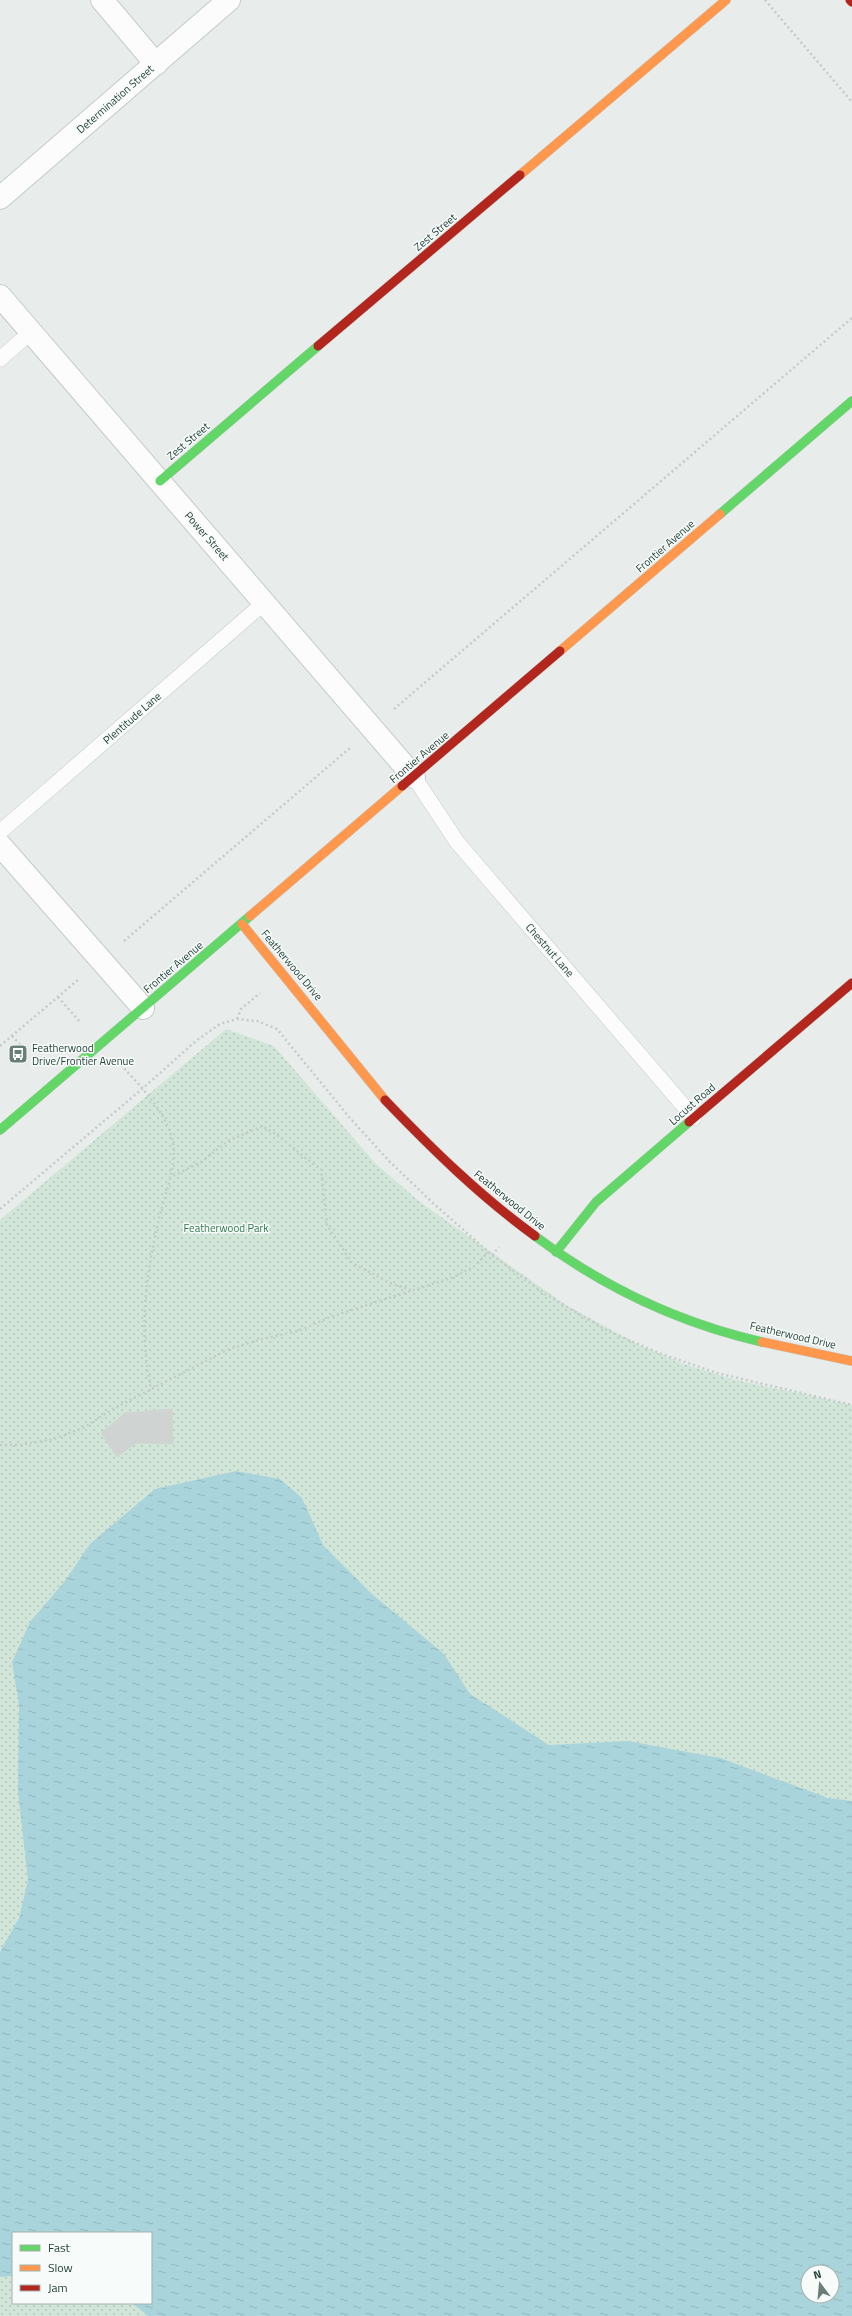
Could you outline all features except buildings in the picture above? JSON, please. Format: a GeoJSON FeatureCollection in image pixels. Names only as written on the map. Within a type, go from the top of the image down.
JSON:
{"type":"FeatureCollection","features":[{"type":"Feature","properties":{"kind":"street"},"geometry":{"type":"LineString","coordinates":[[102,0],[156,64]]}},
{"type":"Feature","properties":{"kind":"street","name":"Determination Street"},"geometry":{"type":"LineString","coordinates":[[0,198],[230,0]]}},
{"type":"Feature","properties":{"kind":"street","name":"Zest Street"},"geometry":{"type":"LineString","coordinates":[[160,481],[726,0]]}},
{"type":"Feature","properties":{"kind":"street","name":"Power Street"},"geometry":{"type":"LineString","coordinates":[[0,296],[264,604],[414,776]]}},
{"type":"Feature","properties":{"kind":"street","name":"Frontier Avenue"},"geometry":{"type":"LineString","coordinates":[[0,1130],[852,401]]}},
{"type":"Feature","properties":{"kind":"street"},"geometry":{"type":"LineString","coordinates":[[0,846],[143,1008]]}},
{"type":"Feature","properties":{"kind":"street","name":"Featherwood Drive"},"geometry":{"type":"LineString","coordinates":[[242,924],[384,1098],[425,1141],[468,1182],[520,1225],[556,1252],[606,1284],[662,1310],[718,1329],[796,1349],[852,1361]]}},
{"type":"Feature","properties":{"kind":"street","name":"Locust Road"},"geometry":{"type":"LineString","coordinates":[[556,1252],[596,1202],[852,983]]}},
{"type":"Feature","properties":{"kind":"lane"},"geometry":{"type":"LineString","coordinates":[[0,359],[31,332]]}},
{"type":"Feature","properties":{"kind":"lane","name":"Plentitude Lane"},"geometry":{"type":"LineString","coordinates":[[0,832],[264,604]]}},
{"type":"Feature","properties":{"kind":"lane","name":"Chestnut Lane"},"geometry":{"type":"LineString","coordinates":[[414,776],[458,842],[694,1118]]}},
{"type":"Feature","properties":{"kind":"path"},"geometry":{"type":"LineString","coordinates":[[765,0],[852,102]]}},
{"type":"Feature","properties":{"kind":"path"},"geometry":{"type":"LineString","coordinates":[[0,1046],[852,318]]}},
{"type":"Feature","properties":{"kind":"path"},"geometry":{"type":"LineString","coordinates":[[237,1019],[241,1009],[283,973]]}},
{"type":"Feature","properties":{"kind":"path"},"geometry":{"type":"LineString","coordinates":[[0,1209],[142,1089],[197,1040],[220,1024],[237,1019],[257,1021],[277,1029],[349,1117],[389,1161],[488,1252],[545,1294],[608,1331],[659,1353],[717,1373],[852,1405]]}},
{"type":"Feature","properties":{"kind":"path"},"geometry":{"type":"LineString","coordinates":[[12,1036],[23,1048],[18,1054]]}},
{"type":"Feature","properties":{"kind":"path"},"geometry":{"type":"LineString","coordinates":[[142,1089],[168,1126],[173,1143],[172,1163],[147,1278],[144,1315],[145,1361],[151,1389]]}},
{"type":"Feature","properties":{"kind":"path"},"geometry":{"type":"LineString","coordinates":[[168,1178],[201,1162],[228,1141],[262,1126],[280,1135],[300,1156],[322,1169],[327,1225],[352,1263],[390,1283],[414,1291]]}},
{"type":"Feature","properties":{"kind":"path"},"geometry":{"type":"LineString","coordinates":[[0,1445],[20,1445],[54,1439],[85,1428],[111,1410],[227,1350],[262,1339],[298,1331],[330,1316],[414,1291],[454,1277],[475,1266],[488,1252]]}},
{"type":"Feature","properties":{"kind":"green space","name":"Featherwood Park"},"geometry":{"type":"Polygon","coordinates":[[[226,1029],[274,1046],[375,1163],[420,1202],[566,1305],[639,1345],[684,1364],[732,1379],[852,1405],[852,2316],[0,2316],[0,1220],[226,1029]]]}},
{"type":"Feature","properties":{"kind":"water"},"geometry":{"type":"Polygon","coordinates":[[[236,1471],[280,1479],[302,1498],[323,1545],[372,1594],[444,1654],[470,1694],[549,1745],[628,1741],[720,1758],[828,1798],[852,1801],[852,2316],[148,2316],[133,2304],[152,2304],[152,2232],[12,2232],[12,2276],[0,2277],[0,1952],[19,1918],[28,1880],[18,1792],[19,1705],[12,1662],[30,1622],[65,1581],[90,1544],[155,1489],[236,1471]]]}},
{"type":"Feature","properties":{"kind":"traffic: fast"},"geometry":{"type":"LineString","coordinates":[[160,481],[318,346]]}},
{"type":"Feature","properties":{"kind":"traffic: fast"},"geometry":{"type":"LineString","coordinates":[[720,514],[852,401]]}},
{"type":"Feature","properties":{"kind":"traffic: fast"},"geometry":{"type":"LineString","coordinates":[[0,1130],[250,916]]}},
{"type":"Feature","properties":{"kind":"traffic: fast"},"geometry":{"type":"LineString","coordinates":[[556,1252],[596,1202],[689,1122]]}},
{"type":"Feature","properties":{"kind":"traffic: fast"},"geometry":{"type":"LineString","coordinates":[[535,1236],[587,1271],[643,1301],[701,1325],[762,1342]]}},
{"type":"Feature","properties":{"kind":"traffic: slow"},"geometry":{"type":"LineString","coordinates":[[520,175],[726,0]]}},
{"type":"Feature","properties":{"kind":"traffic: slow"},"geometry":{"type":"LineString","coordinates":[[560,651],[720,514]]}},
{"type":"Feature","properties":{"kind":"traffic: slow"},"geometry":{"type":"LineString","coordinates":[[250,916],[402,786]]}},
{"type":"Feature","properties":{"kind":"traffic: slow"},"geometry":{"type":"LineString","coordinates":[[242,924],[385,1100]]}},
{"type":"Feature","properties":{"kind":"traffic: slow"},"geometry":{"type":"LineString","coordinates":[[762,1342],[852,1361]]}},
{"type":"Feature","properties":{"kind":"traffic: jam"},"geometry":{"type":"LineString","coordinates":[[318,346],[520,175]]}},
{"type":"Feature","properties":{"kind":"traffic: jam"},"geometry":{"type":"LineString","coordinates":[[402,786],[560,651]]}},
{"type":"Feature","properties":{"kind":"traffic: jam"},"geometry":{"type":"LineString","coordinates":[[689,1122],[852,983]]}},
{"type":"Feature","properties":{"kind":"traffic: jam"},"geometry":{"type":"LineString","coordinates":[[385,1100],[457,1171],[495,1205],[535,1236]]}},
{"type":"Feature","properties":{"kind":"place","name":"Featherwood Drive/Frontier Avenue"},"geometry":{"type":"Point","coordinates":[18,1054]}}]}
